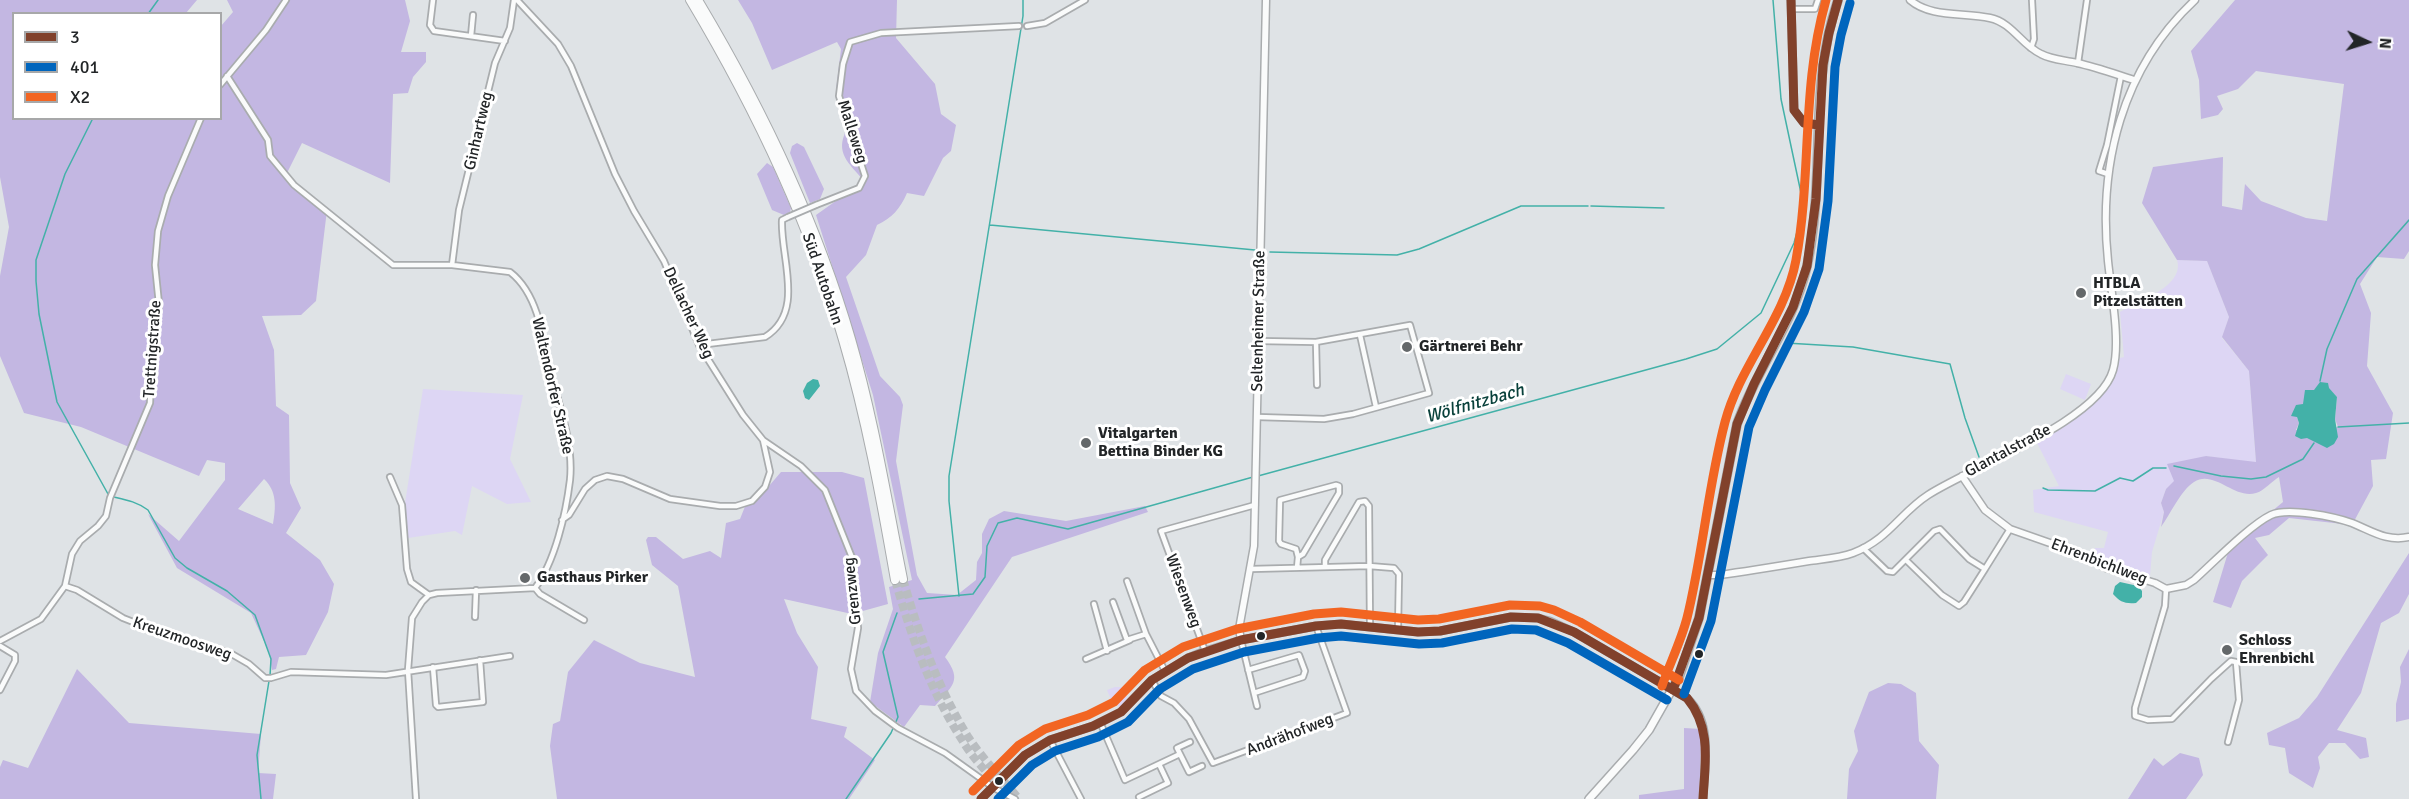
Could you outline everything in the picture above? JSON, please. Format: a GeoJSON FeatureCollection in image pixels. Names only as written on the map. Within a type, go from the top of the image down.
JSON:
{"type":"FeatureCollection","features":[{"type":"Feature","properties":{"kind":"highway","name":"Süd Autobahn"},"geometry":{"type":"LineString","coordinates":[[690,0],[726,62],[772,151],[826,287],[858,393],[899,580],[865,392],[816,237],[756,102],[698,0]]}},
{"type":"Feature","properties":{"kind":"main road","name":"Seltenheimer Straße"},"geometry":{"type":"LineString","coordinates":[[1241,640],[1239,629],[1251,569],[1255,505],[1266,0]]}},
{"type":"Feature","properties":{"kind":"main road"},"geometry":{"type":"LineString","coordinates":[[1791,0],[1794,110],[1804,123],[1818,125]]}},
{"type":"Feature","properties":{"kind":"main road"},"geometry":{"type":"LineString","coordinates":[[1589,799],[1634,750],[1649,730],[1673,690],[1695,633],[1737,424],[1747,398],[1788,324],[1800,293],[1807,265],[1816,197],[1818,125],[1824,60],[1839,0]]}},
{"type":"Feature","properties":{"kind":"main road"},"geometry":{"type":"LineString","coordinates":[[1910,0],[1917,6],[1930,10],[1981,16],[2002,22],[2011,27],[2031,48],[2048,57],[2078,63],[2134,80]]}},
{"type":"Feature","properties":{"kind":"main road","name":"Glantalstraße"},"geometry":{"type":"LineString","coordinates":[[1708,575],[1834,557],[1863,548],[1879,539],[1926,496],[2009,454],[2063,422],[2087,404],[2109,381],[2116,354],[2105,229],[2108,174],[2118,126],[2134,80],[2165,31],[2195,0]]}},
{"type":"Feature","properties":{"kind":"main road","name":"Ehrenbichlweg"},"geometry":{"type":"LineString","coordinates":[[1962,476],[1985,510],[2010,529],[2067,549],[2106,568],[2155,583],[2166,590]]}},
{"type":"Feature","properties":{"kind":"main road"},"geometry":{"type":"LineString","coordinates":[[2166,590],[2186,585],[2194,580],[2259,522],[2280,512],[2344,520],[2373,533],[2392,538],[2409,537]]}},
{"type":"Feature","properties":{"kind":"main road"},"geometry":{"type":"LineString","coordinates":[[981,799],[994,788],[1015,763],[1035,748],[1050,740],[1100,723],[1121,712],[1152,680],[1205,651],[1241,640],[1316,626],[1341,624],[1398,630],[1440,631],[1510,617],[1538,618],[1574,632],[1695,705],[1703,723],[1703,799]]}},
{"type":"Feature","properties":{"kind":"street"},"geometry":{"type":"LineString","coordinates":[[222,82],[266,30],[286,0]]}},
{"type":"Feature","properties":{"kind":"street"},"geometry":{"type":"LineString","coordinates":[[433,0],[430,25],[432,29],[505,41]]}},
{"type":"Feature","properties":{"kind":"street","name":"Ginhartweg"},"geometry":{"type":"LineString","coordinates":[[452,265],[459,210],[477,144],[484,104],[495,63],[510,28],[516,0]]}},
{"type":"Feature","properties":{"kind":"street","name":"Dellacher Weg"},"geometry":{"type":"LineString","coordinates":[[516,0],[558,44],[571,66],[615,174],[664,261],[699,345],[742,415],[763,440],[770,472],[765,487],[752,501],[736,506],[670,499],[623,479],[607,476],[595,480],[585,489],[569,515],[562,520]]}},
{"type":"Feature","properties":{"kind":"street"},"geometry":{"type":"LineString","coordinates":[[1027,26],[1045,23],[1085,0]]}},
{"type":"Feature","properties":{"kind":"street"},"geometry":{"type":"LineString","coordinates":[[1792,9],[1815,9],[1818,0]]}},
{"type":"Feature","properties":{"kind":"street"},"geometry":{"type":"LineString","coordinates":[[2031,48],[2034,39],[2032,0]]}},
{"type":"Feature","properties":{"kind":"street"},"geometry":{"type":"LineString","coordinates":[[2078,63],[2087,0]]}},
{"type":"Feature","properties":{"kind":"street"},"geometry":{"type":"LineString","coordinates":[[471,36],[473,15]]}},
{"type":"Feature","properties":{"kind":"street","name":"Malleweg"},"geometry":{"type":"LineString","coordinates":[[699,345],[765,337],[774,332],[782,320],[788,299],[787,270],[781,233],[782,220],[859,188],[865,176],[839,96],[843,64],[850,42],[881,33],[1018,26]]}},
{"type":"Feature","properties":{"kind":"street","name":"Waltendorfer Straße"},"geometry":{"type":"LineString","coordinates":[[227,76],[268,140],[270,156],[301,191],[393,266],[452,265],[510,272],[518,278],[537,314],[565,428],[570,467],[570,481],[562,520],[550,564],[535,588]]}},
{"type":"Feature","properties":{"kind":"street","name":"Glantalstraße"},"geometry":{"type":"LineString","coordinates":[[2108,174],[2099,171],[2121,76]]}},
{"type":"Feature","properties":{"kind":"street","name":"Trettnigstraße"},"geometry":{"type":"LineString","coordinates":[[0,641],[41,619],[65,586],[72,554],[80,541],[106,516],[110,498],[150,404],[159,304],[155,265],[158,231],[168,196],[200,120]]}},
{"type":"Feature","properties":{"kind":"street"},"geometry":{"type":"LineString","coordinates":[[1257,417],[1324,419],[1429,393],[1410,326],[1316,342],[1259,341]]}},
{"type":"Feature","properties":{"kind":"street"},"geometry":{"type":"LineString","coordinates":[[1360,335],[1376,407]]}},
{"type":"Feature","properties":{"kind":"street"},"geometry":{"type":"LineString","coordinates":[[1316,342],[1317,385]]}},
{"type":"Feature","properties":{"kind":"street","name":"Grenzweg"},"geometry":{"type":"LineString","coordinates":[[763,440],[801,466],[825,490],[853,560],[858,628],[851,662],[852,680],[862,699],[898,728],[945,753],[994,788],[1015,799]]}},
{"type":"Feature","properties":{"kind":"street"},"geometry":{"type":"LineString","coordinates":[[390,477],[402,505],[407,569],[411,582],[429,595],[455,591],[535,588],[540,594],[584,620]]}},
{"type":"Feature","properties":{"kind":"street"},"geometry":{"type":"LineString","coordinates":[[1297,568],[1296,549],[1281,544],[1279,541],[1280,500],[1339,486],[1339,493],[1303,554],[1298,557]]}},
{"type":"Feature","properties":{"kind":"street"},"geometry":{"type":"LineString","coordinates":[[1325,567],[1325,560],[1362,501],[1365,501],[1369,506],[1370,627]]}},
{"type":"Feature","properties":{"kind":"street","name":"Wiesenweg"},"geometry":{"type":"LineString","coordinates":[[1205,651],[1161,531],[1255,505]]}},
{"type":"Feature","properties":{"kind":"street"},"geometry":{"type":"LineString","coordinates":[[1906,561],[1942,595],[1959,606],[1964,602],[2010,529]]}},
{"type":"Feature","properties":{"kind":"street"},"geometry":{"type":"LineString","coordinates":[[1863,548],[1890,573],[1897,571],[1934,531],[1940,530],[1969,559],[1985,569]]}},
{"type":"Feature","properties":{"kind":"street"},"geometry":{"type":"LineString","coordinates":[[1251,569],[1369,566],[1397,570],[1398,630]]}},
{"type":"Feature","properties":{"kind":"street"},"geometry":{"type":"LineString","coordinates":[[1127,581],[1146,634],[1165,671]]}},
{"type":"Feature","properties":{"kind":"street","name":"Kreuzmoosweg"},"geometry":{"type":"LineString","coordinates":[[65,586],[77,590],[123,618],[230,653],[249,664],[265,678],[291,672],[386,675],[510,656]]}},
{"type":"Feature","properties":{"kind":"street","name":"Ehrenbichlweg"},"geometry":{"type":"LineString","coordinates":[[2166,590],[2164,606],[2135,708],[2135,716],[2148,720],[2172,719],[2211,679],[2231,661],[2235,662],[2239,700],[2228,741]]}},
{"type":"Feature","properties":{"kind":"street"},"geometry":{"type":"LineString","coordinates":[[475,617],[476,591]]}},
{"type":"Feature","properties":{"kind":"street"},"geometry":{"type":"LineString","coordinates":[[416,799],[408,670],[412,618],[429,595]]}},
{"type":"Feature","properties":{"kind":"street"},"geometry":{"type":"LineString","coordinates":[[1113,602],[1127,640],[1146,634]]}},
{"type":"Feature","properties":{"kind":"street"},"geometry":{"type":"LineString","coordinates":[[1095,604],[1107,651]]}},
{"type":"Feature","properties":{"kind":"street","name":"Andrähofweg"},"geometry":{"type":"LineString","coordinates":[[1152,680],[1161,696],[1174,703],[1189,719],[1213,763],[1347,713],[1316,626]]}},
{"type":"Feature","properties":{"kind":"street"},"geometry":{"type":"LineString","coordinates":[[1086,659],[1128,643],[1132,639]]}},
{"type":"Feature","properties":{"kind":"street"},"geometry":{"type":"LineString","coordinates":[[1241,640],[1257,706]]}},
{"type":"Feature","properties":{"kind":"street"},"geometry":{"type":"LineString","coordinates":[[0,646],[15,655],[15,661],[0,690]]}},
{"type":"Feature","properties":{"kind":"street"},"geometry":{"type":"LineString","coordinates":[[1248,670],[1299,655],[1305,670],[1303,677],[1254,693]]}},
{"type":"Feature","properties":{"kind":"street"},"geometry":{"type":"LineString","coordinates":[[433,667],[438,707],[483,702],[480,660]]}},
{"type":"Feature","properties":{"kind":"street"},"geometry":{"type":"LineString","coordinates":[[1100,723],[1125,780],[1180,754]]}},
{"type":"Feature","properties":{"kind":"street"},"geometry":{"type":"LineString","coordinates":[[1050,740],[1081,799]]}},
{"type":"Feature","properties":{"kind":"street"},"geometry":{"type":"LineString","coordinates":[[1190,742],[1177,748],[1189,772],[1202,766]]}},
{"type":"Feature","properties":{"kind":"street"},"geometry":{"type":"LineString","coordinates":[[1139,797],[1168,783],[1159,764]]}},
{"type":"Feature","properties":{"kind":"shaded area"},"geometry":{"type":"Polygon","coordinates":[[[0,0],[197,0],[187,12],[12,12],[12,120],[222,120],[222,25],[233,12],[227,0],[405,0],[410,21],[401,52],[426,52],[426,62],[413,77],[408,93],[393,94],[390,183],[302,143],[286,175],[327,210],[316,301],[301,315],[262,316],[274,350],[276,406],[289,415],[290,483],[301,508],[286,533],[320,560],[334,584],[328,612],[306,655],[279,657],[276,669],[272,670],[269,652],[251,613],[177,568],[148,514],[179,541],[225,480],[225,463],[207,460],[199,476],[81,427],[24,413],[0,356],[0,276],[9,227],[0,177],[0,0]],[[264,479],[238,509],[273,524],[275,511],[271,489],[264,479]]]}},
{"type":"Feature","properties":{"kind":"shaded area"},"geometry":{"type":"Polygon","coordinates":[[[738,0],[897,0],[896,38],[935,84],[941,114],[956,125],[951,151],[943,158],[924,196],[907,193],[895,212],[877,225],[866,255],[846,277],[880,376],[900,397],[903,405],[896,461],[917,575],[927,593],[957,595],[976,580],[977,562],[982,553],[982,534],[989,519],[1004,511],[1066,521],[1145,506],[1148,512],[1012,557],[945,657],[954,678],[950,688],[935,706],[920,705],[904,727],[870,702],[878,653],[893,609],[889,587],[912,580],[873,395],[816,215],[864,181],[849,163],[843,151],[843,137],[847,129],[836,90],[841,49],[837,42],[772,70],[752,23],[738,0]]]}},
{"type":"Feature","properties":{"kind":"shaded area"},"geometry":{"type":"Polygon","coordinates":[[[2235,0],[2409,0],[2409,251],[2404,259],[2377,257],[2360,284],[2371,313],[2367,366],[2393,413],[2386,459],[2371,460],[2373,486],[2352,525],[2289,518],[2269,535],[2255,538],[2268,555],[2242,581],[2231,608],[2213,602],[2230,546],[2283,502],[2279,477],[2259,492],[2248,494],[2209,479],[2194,482],[2180,497],[2161,527],[2164,512],[2161,503],[2166,489],[2174,481],[2167,464],[2206,456],[2256,462],[2249,371],[2222,337],[2229,317],[2207,261],[2177,260],[2142,203],[2153,167],[2223,157],[2222,206],[2242,210],[2245,184],[2261,201],[2306,218],[2327,221],[2344,84],[2256,71],[2238,89],[2217,96],[2223,109],[2218,115],[2201,119],[2199,80],[2191,51],[2235,0]],[[2328,388],[2314,390],[2297,417],[2299,423],[2296,430],[2338,427],[2335,419],[2337,397],[2328,388]]]}},
{"type":"Feature","properties":{"kind":"shaded area"},"geometry":{"type":"Polygon","coordinates":[[[797,143],[804,147],[824,189],[820,199],[810,203],[790,153],[792,146],[797,143]]]}},
{"type":"Feature","properties":{"kind":"shaded area"},"geometry":{"type":"Polygon","coordinates":[[[767,163],[773,167],[791,208],[790,212],[784,215],[772,210],[757,174],[767,163]]]}},
{"type":"Feature","properties":{"kind":"shaded area"},"geometry":{"type":"Polygon","coordinates":[[[2177,260],[2207,261],[2229,317],[2222,338],[2249,371],[2256,463],[2206,456],[2166,489],[2161,503],[2164,512],[2152,552],[2150,576],[2147,578],[2092,560],[2095,548],[2104,548],[2108,532],[2034,512],[2033,490],[2059,486],[2036,441],[2078,416],[2106,391],[2114,378],[2120,358],[2124,357],[2120,312],[2159,292],[2167,285],[2174,278],[2178,269],[2177,260]]]}},
{"type":"Feature","properties":{"kind":"shaded area"},"geometry":{"type":"Polygon","coordinates":[[[2066,374],[2091,384],[2085,400],[2060,389],[2066,374]]]}},
{"type":"Feature","properties":{"kind":"shaded area"},"geometry":{"type":"Polygon","coordinates":[[[813,379],[818,380],[820,386],[809,400],[805,398],[803,391],[807,383],[813,379]]]}},
{"type":"Feature","properties":{"kind":"shaded area"},"geometry":{"type":"Polygon","coordinates":[[[2320,382],[2328,383],[2329,388],[2337,397],[2335,419],[2338,437],[2334,444],[2327,448],[2307,438],[2301,439],[2295,436],[2299,423],[2297,417],[2291,416],[2296,405],[2303,404],[2305,390],[2314,390],[2320,382]]]}},
{"type":"Feature","properties":{"kind":"shaded area"},"geometry":{"type":"Polygon","coordinates":[[[423,389],[523,395],[510,459],[531,502],[507,504],[472,486],[462,535],[455,531],[408,538],[405,503],[423,389]]]}},
{"type":"Feature","properties":{"kind":"shaded area"},"geometry":{"type":"Polygon","coordinates":[[[781,472],[842,472],[864,478],[888,604],[852,614],[784,599],[797,633],[818,667],[811,719],[847,727],[844,737],[875,760],[849,799],[557,799],[550,746],[553,724],[560,721],[568,672],[594,640],[640,663],[695,677],[678,586],[652,565],[646,540],[648,537],[656,537],[683,559],[710,551],[721,558],[726,523],[740,519],[746,504],[757,500],[781,472]]]}},
{"type":"Feature","properties":{"kind":"shaded area"},"geometry":{"type":"Polygon","coordinates":[[[2409,553],[2409,594],[2399,613],[2381,623],[2361,693],[2337,730],[2366,738],[2369,757],[2360,759],[2345,743],[2329,743],[2318,757],[2320,768],[2313,788],[2289,773],[2285,748],[2269,745],[2267,733],[2299,718],[2317,697],[2409,553]]]}},
{"type":"Feature","properties":{"kind":"shaded area"},"geometry":{"type":"Polygon","coordinates":[[[2120,582],[2138,586],[2142,591],[2142,597],[2136,603],[2120,601],[2113,594],[2115,586],[2120,582]]]}},
{"type":"Feature","properties":{"kind":"shaded area"},"geometry":{"type":"Polygon","coordinates":[[[2409,649],[2409,719],[2396,722],[2396,704],[2401,682],[2400,667],[2409,649]]]}},
{"type":"Feature","properties":{"kind":"shaded area"},"geometry":{"type":"Polygon","coordinates":[[[77,669],[129,723],[261,734],[258,773],[276,774],[273,799],[0,799],[0,767],[3,760],[28,768],[77,669]]]}},
{"type":"Feature","properties":{"kind":"shaded area"},"geometry":{"type":"Polygon","coordinates":[[[1888,683],[1901,684],[1916,693],[1919,741],[1939,765],[1936,799],[1847,799],[1849,769],[1858,751],[1854,731],[1869,692],[1888,683]]]}},
{"type":"Feature","properties":{"kind":"shaded area"},"geometry":{"type":"Polygon","coordinates":[[[1123,687],[1127,693],[1126,702],[1120,707],[1112,702],[1107,690],[1123,687]]]}},
{"type":"Feature","properties":{"kind":"shaded area"},"geometry":{"type":"Polygon","coordinates":[[[1684,728],[1701,729],[1700,799],[1639,799],[1639,795],[1684,789],[1684,728]]]}},
{"type":"Feature","properties":{"kind":"shaded area"},"geometry":{"type":"Polygon","coordinates":[[[2180,753],[2199,758],[2203,775],[2186,799],[2128,799],[2154,758],[2163,766],[2180,753]]]}},
{"type":"Feature","properties":{"kind":"waterway"},"geometry":{"type":"LineString","coordinates":[[149,12],[158,0]]}},
{"type":"Feature","properties":{"kind":"waterway"},"geometry":{"type":"LineString","coordinates":[[959,596],[949,501],[949,476],[1023,16],[1023,0]]}},
{"type":"Feature","properties":{"kind":"waterway","name":"Wölfnitzbach"},"geometry":{"type":"LineString","coordinates":[[1258,476],[1717,349],[1761,313],[1794,243],[1800,221],[1801,193],[1781,99],[1773,0]]}},
{"type":"Feature","properties":{"kind":"waterway"},"geometry":{"type":"LineString","coordinates":[[92,120],[65,174],[36,260],[36,281],[39,314],[57,402],[108,494]]}},
{"type":"Feature","properties":{"kind":"waterway"},"geometry":{"type":"LineString","coordinates":[[1270,252],[1397,255],[1419,249],[1521,206],[1588,206]]}},
{"type":"Feature","properties":{"kind":"waterway"},"geometry":{"type":"LineString","coordinates":[[1591,206],[1664,208]]}},
{"type":"Feature","properties":{"kind":"waterway"},"geometry":{"type":"LineString","coordinates":[[2320,381],[2327,349],[2357,279],[2409,220]]}},
{"type":"Feature","properties":{"kind":"waterway"},"geometry":{"type":"LineString","coordinates":[[990,225],[1255,250]]}},
{"type":"Feature","properties":{"kind":"waterway"},"geometry":{"type":"LineString","coordinates":[[1786,343],[1853,347],[1950,364],[1979,457]]}},
{"type":"Feature","properties":{"kind":"waterway"},"geometry":{"type":"LineString","coordinates":[[2338,427],[2409,423]]}},
{"type":"Feature","properties":{"kind":"waterway"},"geometry":{"type":"LineString","coordinates":[[2174,466],[2221,476],[2251,479],[2266,477],[2303,459],[2314,443]]}},
{"type":"Feature","properties":{"kind":"waterway"},"geometry":{"type":"LineString","coordinates":[[2043,488],[2095,491],[2120,478],[2133,481],[2153,468],[2166,468]]}},
{"type":"Feature","properties":{"kind":"waterway","name":"Wölfnitzbach"},"geometry":{"type":"LineString","coordinates":[[919,599],[973,594],[985,577],[987,546],[998,523],[1017,518],[1068,529],[1253,477]]}},
{"type":"Feature","properties":{"kind":"waterway"},"geometry":{"type":"LineString","coordinates":[[114,497],[136,503],[148,510],[175,558],[187,568],[227,591],[255,615],[271,659],[270,676]]}},
{"type":"Feature","properties":{"kind":"waterway","name":"Wölfnitzbach"},"geometry":{"type":"LineString","coordinates":[[846,799],[891,733],[898,717],[883,652],[897,613]]}},
{"type":"Feature","properties":{"kind":"waterway"},"geometry":{"type":"LineString","coordinates":[[261,799],[257,755],[269,681]]}},
{"type":"Feature","properties":{"kind":"tunnel"},"geometry":{"type":"LineString","coordinates":[[903,579],[930,660],[958,719],[975,746],[1019,799]]}},
{"type":"Feature","properties":{"kind":"tunnel"},"geometry":{"type":"LineString","coordinates":[[895,580],[915,642],[940,702],[972,755],[1009,797]]}},
{"type":"Feature","properties":{"kind":"transit line","name":"3"},"geometry":{"type":"LineString","coordinates":[[1791,0],[1794,110],[1804,123],[1819,125]]}},
{"type":"Feature","properties":{"kind":"transit line","name":"X2"},"geometry":{"type":"LineString","coordinates":[[1662,686],[1687,618],[1725,422],[1741,381],[1782,302],[1796,260],[1804,195],[1813,65],[1826,0]]}},
{"type":"Feature","properties":{"kind":"transit line","name":"3"},"geometry":{"type":"LineString","coordinates":[[1673,690],[1699,618],[1737,424],[1754,384],[1793,307],[1807,266],[1816,199],[1823,65],[1838,0]]}},
{"type":"Feature","properties":{"kind":"transit line","name":"401"},"geometry":{"type":"LineString","coordinates":[[1684,694],[1711,621],[1749,427],[1804,312],[1819,269],[1828,201],[1835,67],[1850,3]]}},
{"type":"Feature","properties":{"kind":"transit line","name":"X2"},"geometry":{"type":"LineString","coordinates":[[973,791],[1019,745],[1045,729],[1088,715],[1114,702],[1145,670],[1183,647],[1237,629],[1314,614],[1341,612],[1418,620],[1439,619],[1510,605],[1540,606],[1580,622],[1679,680]]}},
{"type":"Feature","properties":{"kind":"transit line","name":"3"},"geometry":{"type":"LineString","coordinates":[[981,799],[1025,755],[1050,740],[1093,726],[1121,712],[1152,680],[1188,658],[1241,640],[1316,626],[1341,624],[1418,632],[1440,631],[1511,617],[1538,618],[1574,632],[1687,698],[1695,709],[1704,734],[1703,799]]}},
{"type":"Feature","properties":{"kind":"transit line","name":"401"},"geometry":{"type":"LineString","coordinates":[[998,799],[1032,765],[1055,751],[1098,737],[1128,722],[1160,689],[1193,669],[1244,652],[1318,638],[1341,636],[1419,644],[1442,643],[1512,629],[1536,630],[1568,643],[1667,700]]}},
{"type":"Feature","properties":{"kind":"place","name":"HTBLA Pitzelstätten"},"geometry":{"type":"Point","coordinates":[2081,293]}},
{"type":"Feature","properties":{"kind":"place","name":"Gärtnerei Behr"},"geometry":{"type":"Point","coordinates":[1407,347]}},
{"type":"Feature","properties":{"kind":"place","name":"Vitalgarten Bettina Binder KG"},"geometry":{"type":"Point","coordinates":[1086,443]}},
{"type":"Feature","properties":{"kind":"place","name":"Gasthaus Pirker"},"geometry":{"type":"Point","coordinates":[525,578]}},
{"type":"Feature","properties":{"kind":"place","name":"Schloss Ehrenbichl"},"geometry":{"type":"Point","coordinates":[2227,650]}}]}
